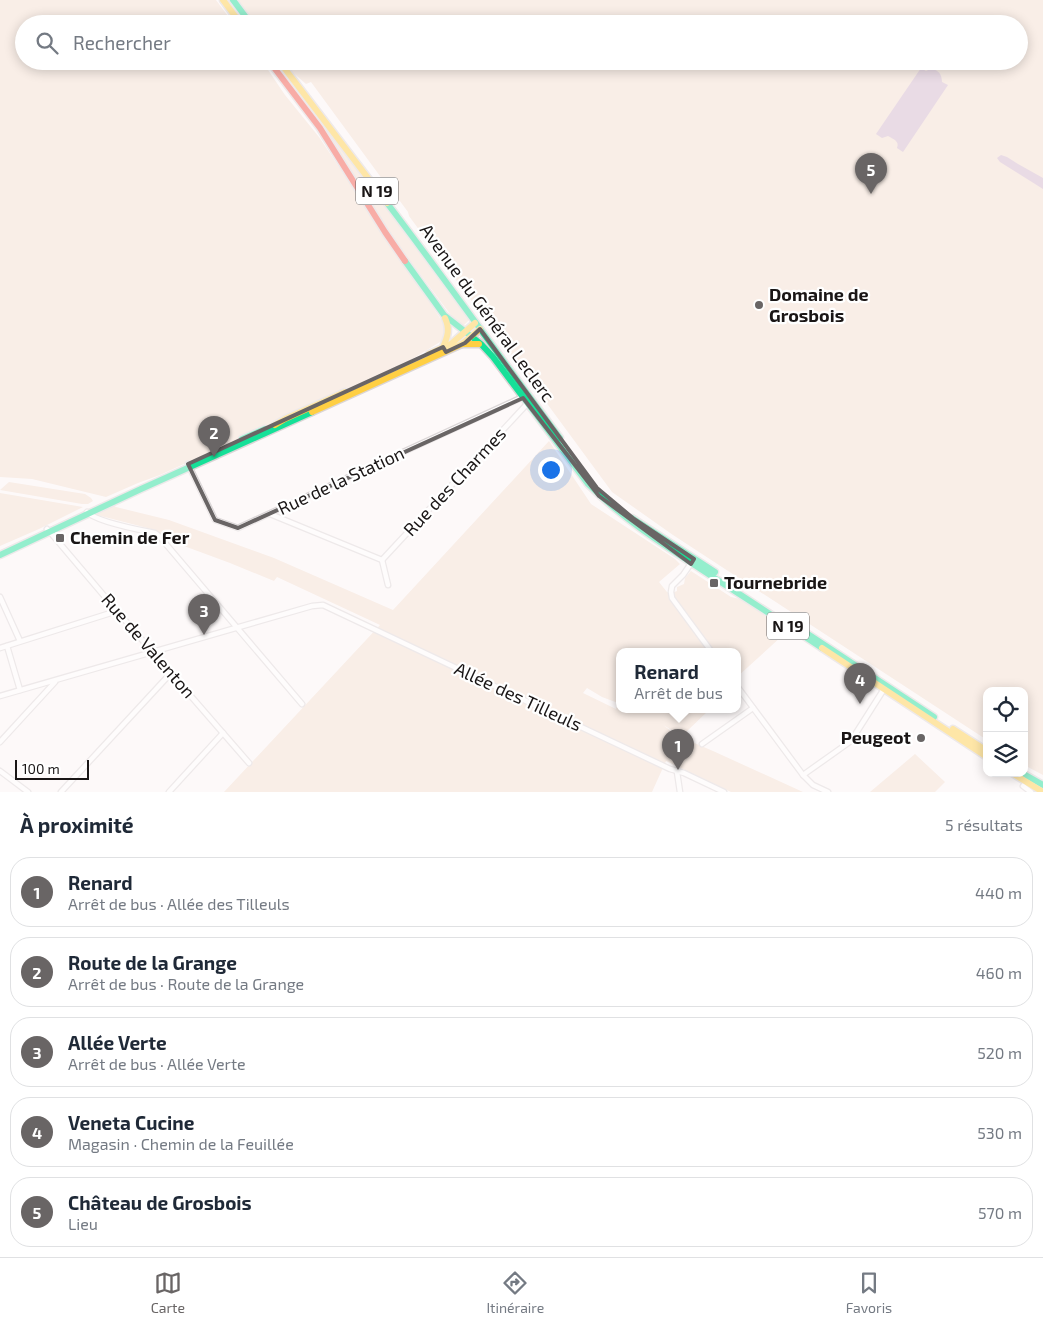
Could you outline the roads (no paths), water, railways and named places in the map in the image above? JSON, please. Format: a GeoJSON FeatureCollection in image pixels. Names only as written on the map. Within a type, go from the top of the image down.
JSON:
{"type":"FeatureCollection","features":[{"type":"Feature","properties":{"kind":"main road"},"geometry":{"type":"LineString","coordinates":[[224,0],[235,15]]}},
{"type":"Feature","properties":{"kind":"main road"},"geometry":{"type":"LineString","coordinates":[[233,0],[244,15]]}},
{"type":"Feature","properties":{"kind":"main road","name":"N 19"},"geometry":{"type":"LineString","coordinates":[[276,70],[320,128],[385,232],[444,315],[481,344],[493,357],[599,496],[639,529],[692,561],[983,748]]}},
{"type":"Feature","properties":{"kind":"main road","name":"Avenue du Général Leclerc"},"geometry":{"type":"LineString","coordinates":[[286,70],[415,240],[597,488],[612,503],[692,561]]}},
{"type":"Feature","properties":{"kind":"main road"},"geometry":{"type":"LineString","coordinates":[[444,315],[449,334],[444,350]]}},
{"type":"Feature","properties":{"kind":"main road"},"geometry":{"type":"LineString","coordinates":[[444,350],[475,323]]}},
{"type":"Feature","properties":{"kind":"main road"},"geometry":{"type":"LineString","coordinates":[[462,344],[480,329]]}},
{"type":"Feature","properties":{"kind":"main road"},"geometry":{"type":"LineString","coordinates":[[0,555],[285,419],[444,350],[462,344],[481,344]]}},
{"type":"Feature","properties":{"kind":"main road"},"geometry":{"type":"LineString","coordinates":[[0,551],[49,530]]}},
{"type":"Feature","properties":{"kind":"main road","name":"N 19"},"geometry":{"type":"LineString","coordinates":[[692,561],[983,754]]}},
{"type":"Feature","properties":{"kind":"main road"},"geometry":{"type":"LineString","coordinates":[[1028,776],[1043,785]]}},
{"type":"Feature","properties":{"kind":"main road"},"geometry":{"type":"LineString","coordinates":[[1019,777],[1043,792]]}},
{"type":"Feature","properties":{"kind":"street","name":"Rue de la Station"},"geometry":{"type":"LineString","coordinates":[[189,465],[215,520],[238,528],[522,397]]}},
{"type":"Feature","properties":{"kind":"street","name":"Rue des Charmes"},"geometry":{"type":"LineString","coordinates":[[382,560],[527,404]]}},
{"type":"Feature","properties":{"kind":"street"},"geometry":{"type":"LineString","coordinates":[[87,512],[90,516],[101,520],[155,533],[159,536],[302,704]]}},
{"type":"Feature","properties":{"kind":"street"},"geometry":{"type":"LineString","coordinates":[[270,514],[382,560],[388,585]]}},
{"type":"Feature","properties":{"kind":"street","name":"Rue de Valenton"},"geometry":{"type":"LineString","coordinates":[[49,530],[249,763]]}},
{"type":"Feature","properties":{"kind":"street"},"geometry":{"type":"LineString","coordinates":[[692,561],[683,575],[672,586],[671,595],[709,648]]}},
{"type":"Feature","properties":{"kind":"street"},"geometry":{"type":"LineString","coordinates":[[0,597],[20,641]]}},
{"type":"Feature","properties":{"kind":"street","name":"Allée des Tilleuls"},"geometry":{"type":"LineString","coordinates":[[238,628],[312,606],[324,605],[677,772],[684,773],[724,792]]}},
{"type":"Feature","properties":{"kind":"street"},"geometry":{"type":"LineString","coordinates":[[0,648],[117,611]]}},
{"type":"Feature","properties":{"kind":"street"},"geometry":{"type":"LineString","coordinates":[[0,696],[238,628]]}},
{"type":"Feature","properties":{"kind":"street"},"geometry":{"type":"LineString","coordinates":[[7,646],[20,690]]}},
{"type":"Feature","properties":{"kind":"street"},"geometry":{"type":"LineString","coordinates":[[61,792],[171,673]]}},
{"type":"Feature","properties":{"kind":"street"},"geometry":{"type":"LineString","coordinates":[[0,742],[56,680]]}},
{"type":"Feature","properties":{"kind":"street"},"geometry":{"type":"LineString","coordinates":[[803,775],[851,741],[884,689]]}},
{"type":"Feature","properties":{"kind":"street"},"geometry":{"type":"LineString","coordinates":[[741,692],[803,775],[813,785],[828,792]]}},
{"type":"Feature","properties":{"kind":"street"},"geometry":{"type":"LineString","coordinates":[[702,744],[753,708]]}},
{"type":"Feature","properties":{"kind":"street"},"geometry":{"type":"LineString","coordinates":[[169,792],[223,733]]}},
{"type":"Feature","properties":{"kind":"street"},"geometry":{"type":"LineString","coordinates":[[0,771],[28,792]]}},
{"type":"Feature","properties":{"kind":"street"},"geometry":{"type":"LineString","coordinates":[[677,772],[680,792]]}},
{"type":"Feature","properties":{"kind":"street"},"geometry":{"type":"LineString","coordinates":[[1023,786],[1031,792]]}},
{"type":"Feature","properties":{"kind":"place","name":"Château de Grosbois"},"geometry":{"type":"Point","coordinates":[871,194]}},
{"type":"Feature","properties":{"kind":"place","name":"Domaine de Grosbois"},"geometry":{"type":"Point","coordinates":[759,305]}},
{"type":"Feature","properties":{"kind":"place","name":"Route de la Grange"},"geometry":{"type":"Point","coordinates":[214,457]}},
{"type":"Feature","properties":{"kind":"place","name":"Chemin de Fer"},"geometry":{"type":"Point","coordinates":[60,538]}},
{"type":"Feature","properties":{"kind":"place","name":"Tournebride"},"geometry":{"type":"Point","coordinates":[714,583]}},
{"type":"Feature","properties":{"kind":"place","name":"Allée Verte"},"geometry":{"type":"Point","coordinates":[204,635]}},
{"type":"Feature","properties":{"kind":"place","name":"Veneta Cucine"},"geometry":{"type":"Point","coordinates":[860,704]}},
{"type":"Feature","properties":{"kind":"place","name":"Peugeot"},"geometry":{"type":"Point","coordinates":[921,738]}},
{"type":"Feature","properties":{"kind":"place","name":"Renard"},"geometry":{"type":"Point","coordinates":[678,770]}}]}
